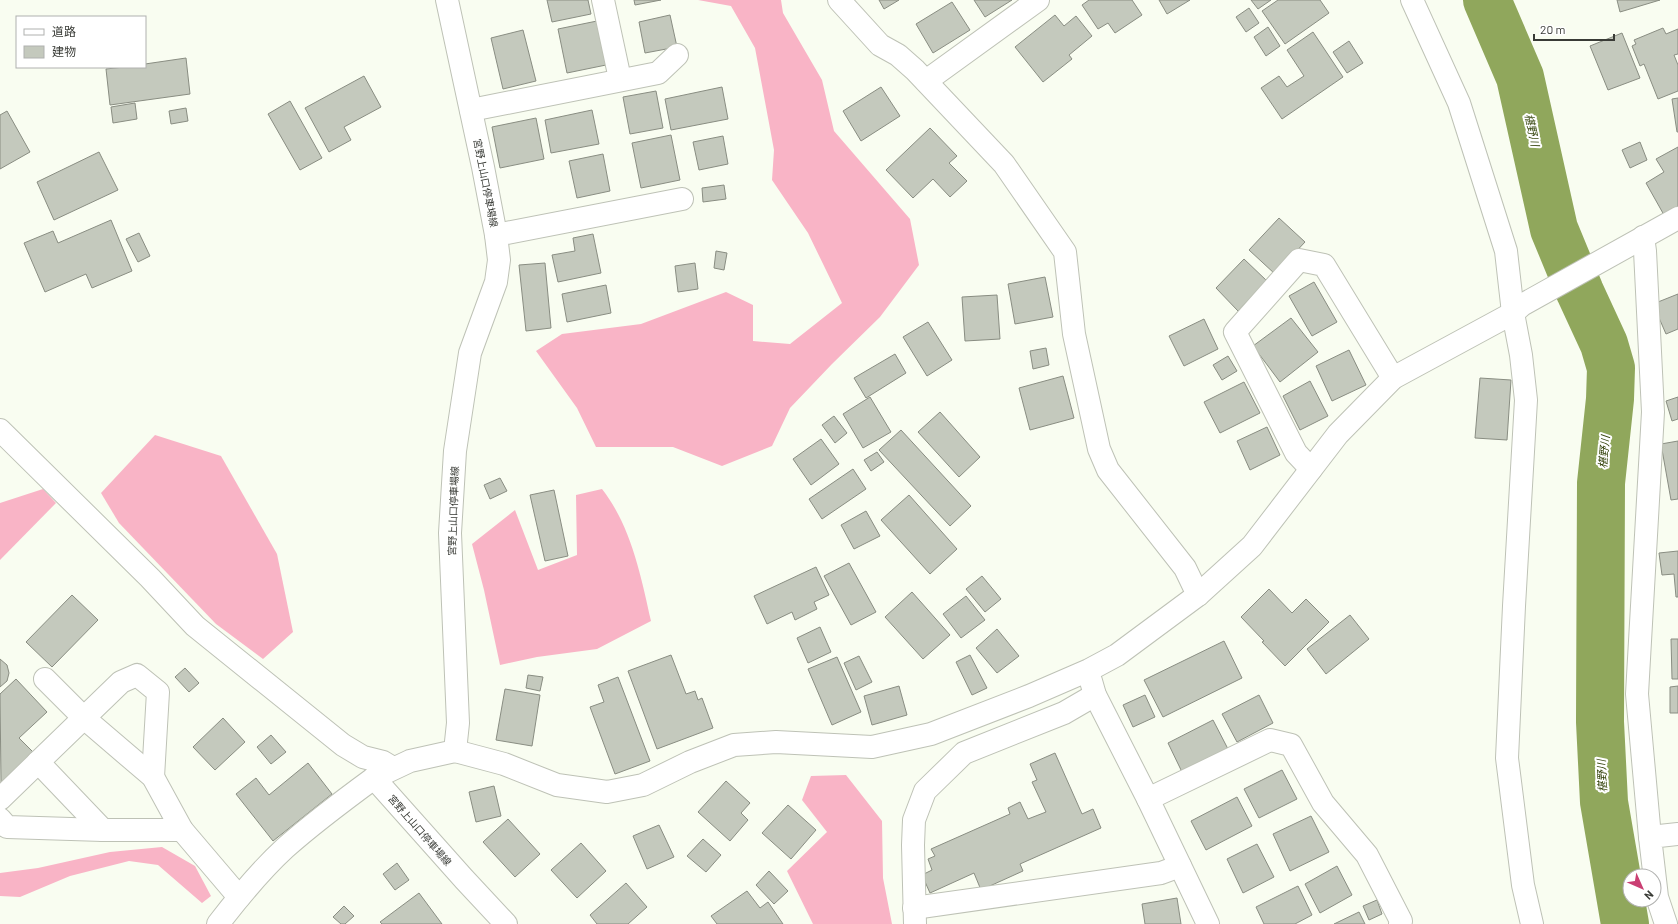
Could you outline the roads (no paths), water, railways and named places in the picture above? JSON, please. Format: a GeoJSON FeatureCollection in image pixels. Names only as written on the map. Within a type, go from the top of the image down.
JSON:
{"type":"FeatureCollection","features":[{"type":"Feature","properties":{"kind":"street","name":"宮野上山口停車場線"},"geometry":{"type":"LineString","coordinates":[[447,0],[471,110],[496,235],[499,260],[496,282],[470,353],[455,451],[450,533],[458,723],[455,751]]}},
{"type":"Feature","properties":{"kind":"street"},"geometry":{"type":"LineString","coordinates":[[603,0],[620,79]]}},
{"type":"Feature","properties":{"kind":"street"},"geometry":{"type":"LineString","coordinates":[[839,0],[880,45],[898,55],[926,81],[1004,164],[1065,252],[1074,334],[1099,449],[1108,470],[1185,568],[1198,595]]}},
{"type":"Feature","properties":{"kind":"street"},"geometry":{"type":"LineString","coordinates":[[926,81],[1038,0]]}},
{"type":"Feature","properties":{"kind":"street"},"geometry":{"type":"LineString","coordinates":[[1412,0],[1459,103],[1506,252],[1518,309],[1526,400],[1507,758],[1523,885],[1532,924]]}},
{"type":"Feature","properties":{"kind":"street"},"geometry":{"type":"LineString","coordinates":[[471,110],[620,79],[658,73],[677,55]]}},
{"type":"Feature","properties":{"kind":"street"},"geometry":{"type":"LineString","coordinates":[[496,235],[682,199]]}},
{"type":"Feature","properties":{"kind":"street"},"geometry":{"type":"LineString","coordinates":[[218,924],[239,897],[284,849],[336,806],[383,773],[410,761],[455,751],[504,764],[557,785],[607,792],[644,785],[690,762],[734,745],[776,742],[872,747],[931,734],[1089,670],[1117,655],[1198,595],[1252,546],[1338,434],[1393,378],[1678,218]]}},
{"type":"Feature","properties":{"kind":"street"},"geometry":{"type":"LineString","coordinates":[[1635,242],[1645,251],[1653,412],[1637,694],[1657,896],[1666,924]]}},
{"type":"Feature","properties":{"kind":"street"},"geometry":{"type":"LineString","coordinates":[[1311,468],[1296,453],[1235,332],[1299,260],[1324,265],[1393,378]]}},
{"type":"Feature","properties":{"kind":"street"},"geometry":{"type":"LineString","coordinates":[[0,430],[150,578],[195,626],[343,745],[363,757],[383,762],[383,773]]}},
{"type":"Feature","properties":{"kind":"street"},"geometry":{"type":"LineString","coordinates":[[1089,670],[1095,695],[1148,799],[1208,924]]}},
{"type":"Feature","properties":{"kind":"street"},"geometry":{"type":"LineString","coordinates":[[0,799],[121,682],[137,675],[158,692],[153,777]]}},
{"type":"Feature","properties":{"kind":"street"},"geometry":{"type":"LineString","coordinates":[[45,678],[84,718],[153,777],[182,830],[239,897]]}},
{"type":"Feature","properties":{"kind":"street"},"geometry":{"type":"LineString","coordinates":[[1095,695],[1064,714],[964,753],[925,791],[914,820],[913,845],[915,916],[1161,873],[1180,866]]}},
{"type":"Feature","properties":{"kind":"street"},"geometry":{"type":"LineString","coordinates":[[1148,799],[1270,740],[1291,746],[1323,803],[1367,855],[1401,921],[1400,924]]}},
{"type":"Feature","properties":{"kind":"street"},"geometry":{"type":"LineString","coordinates":[[38,762],[103,830]]}},
{"type":"Feature","properties":{"kind":"street","name":"宮野上山口停車場線"},"geometry":{"type":"LineString","coordinates":[[383,773],[464,879],[506,924]]}},
{"type":"Feature","properties":{"kind":"street"},"geometry":{"type":"LineString","coordinates":[[0,819],[8,826],[103,830],[182,830]]}},
{"type":"Feature","properties":{"kind":"street"},"geometry":{"type":"LineString","coordinates":[[1650,837],[1678,834]]}},
{"type":"Feature","properties":{"kind":"waterway","name":"椹野川"},"geometry":{"type":"LineString","coordinates":[[1487,0],[1520,77],[1554,229],[1580,292],[1604,344],[1611,368],[1610,399],[1601,483],[1600,722],[1604,802],[1625,924]]}}]}
